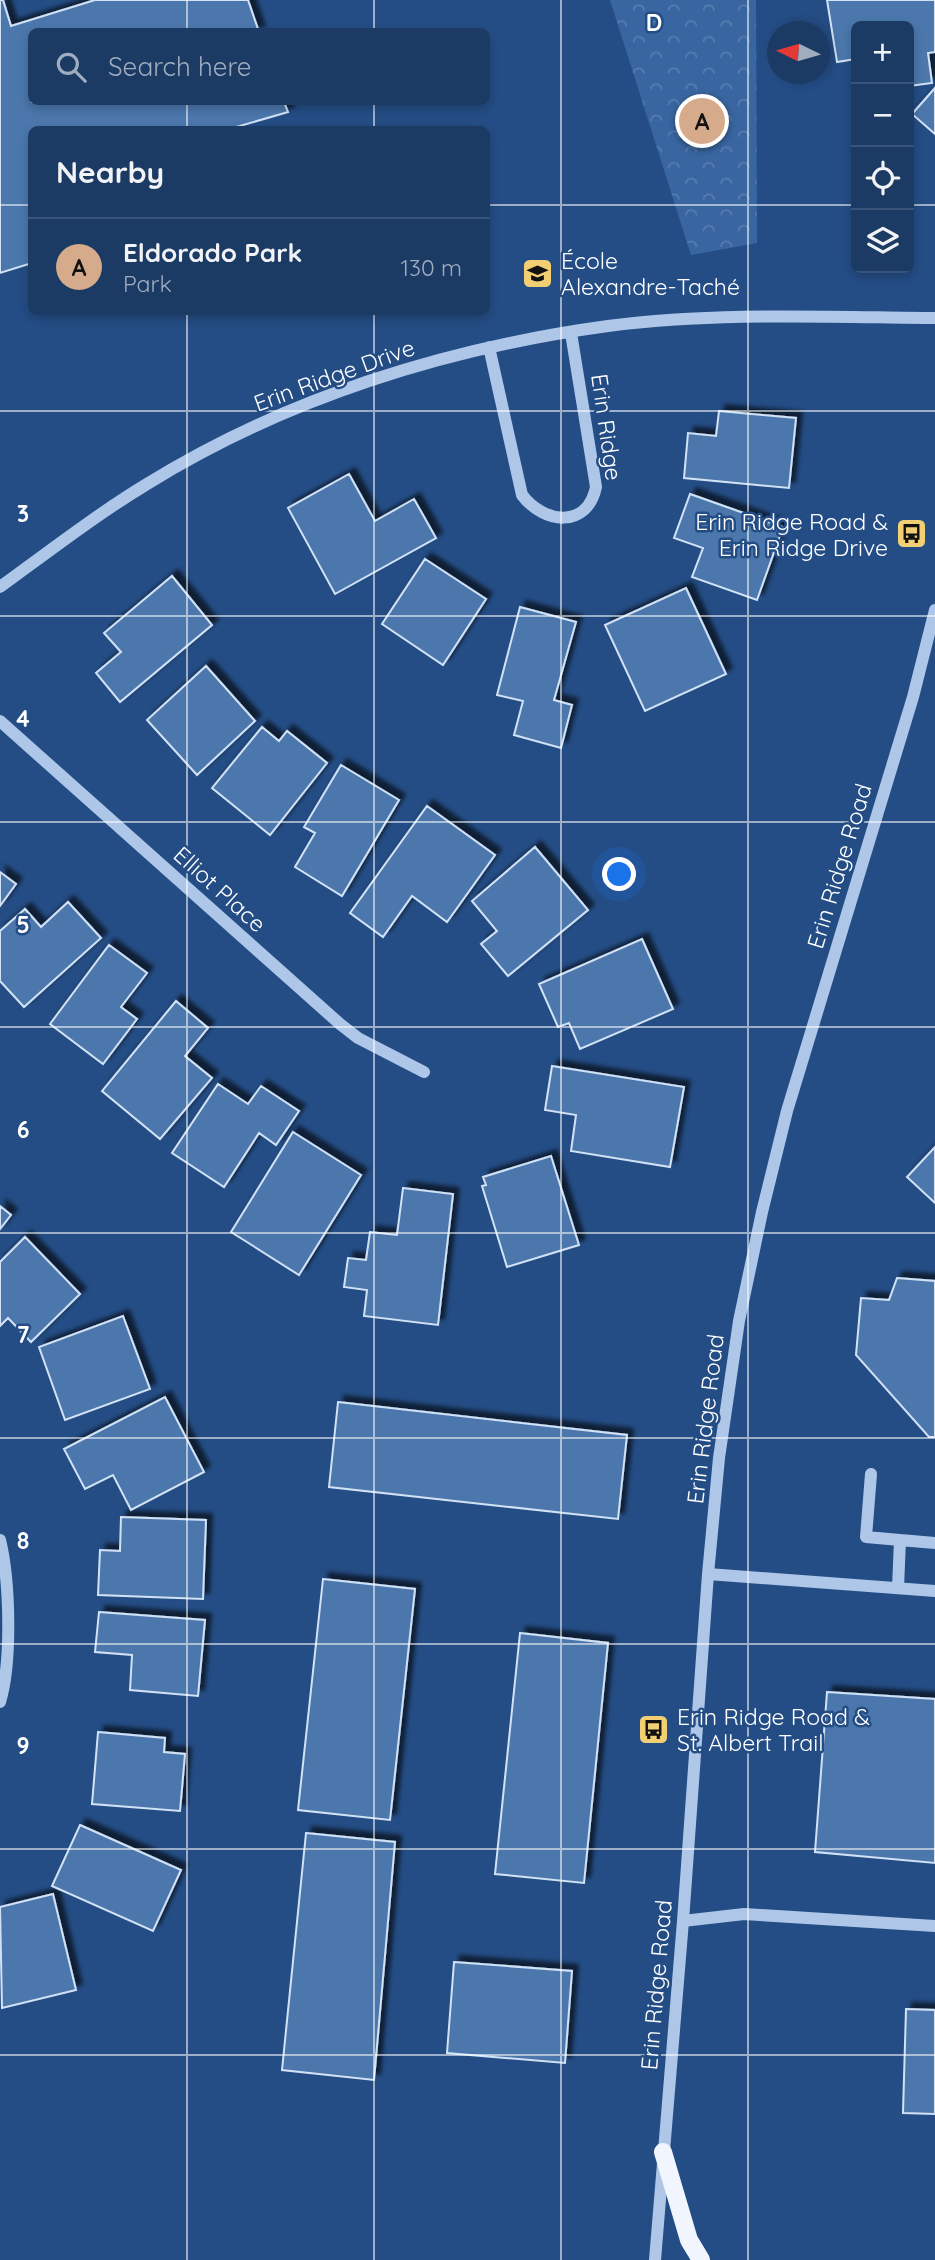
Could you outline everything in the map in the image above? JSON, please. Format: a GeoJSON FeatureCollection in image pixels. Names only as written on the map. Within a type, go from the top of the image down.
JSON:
{"type":"FeatureCollection","features":[{"type":"Feature","properties":{"kind":"main road"},"geometry":{"type":"LineString","coordinates":[[663,2152],[689,2240],[701,2260]]}},
{"type":"Feature","properties":{"kind":"street","name":"Erin Ridge Drive"},"geometry":{"type":"LineString","coordinates":[[0,587],[138,489],[241,433],[369,380],[489,347],[571,332],[662,321],[935,318]]}},
{"type":"Feature","properties":{"kind":"street","name":"Erin Ridge"},"geometry":{"type":"LineString","coordinates":[[489,347],[522,495],[538,511],[552,517],[566,517],[587,509],[596,487],[571,332]]}},
{"type":"Feature","properties":{"kind":"street","name":"Erin Ridge Road"},"geometry":{"type":"LineString","coordinates":[[654,2260],[683,1920],[708,1574],[719,1458],[739,1321],[787,1111],[913,697],[935,610]]}},
{"type":"Feature","properties":{"kind":"street","name":"Elliot Place"},"geometry":{"type":"LineString","coordinates":[[0,721],[340,1024],[358,1038],[424,1072]]}},
{"type":"Feature","properties":{"kind":"street"},"geometry":{"type":"LineString","coordinates":[[872,1474],[866,1536],[935,1543]]}},
{"type":"Feature","properties":{"kind":"street"},"geometry":{"type":"LineString","coordinates":[[898,1588],[900,1540]]}},
{"type":"Feature","properties":{"kind":"street"},"geometry":{"type":"LineString","coordinates":[[0,1541],[8,1622],[0,1702]]}},
{"type":"Feature","properties":{"kind":"street"},"geometry":{"type":"LineString","coordinates":[[708,1574],[935,1591]]}},
{"type":"Feature","properties":{"kind":"street"},"geometry":{"type":"LineString","coordinates":[[683,1920],[744,1914],[935,1926]]}},
{"type":"Feature","properties":{"kind":"green space"},"geometry":{"type":"Polygon","coordinates":[[[610,0],[756,0],[757,243],[691,255],[610,0]]]}},
{"type":"Feature","properties":{"kind":"building"},"geometry":{"type":"Polygon","coordinates":[[[0,0],[3,0],[11,26],[95,0],[248,0],[258,28],[28,28],[28,105],[285,105],[288,112],[240,126],[28,126],[28,264],[0,273],[0,0]]]}},
{"type":"Feature","properties":{"kind":"building"},"geometry":{"type":"Polygon","coordinates":[[[827,0],[935,0],[935,52],[928,53],[932,83],[914,85],[914,21],[851,21],[851,60],[837,62],[827,0]]]}},
{"type":"Feature","properties":{"kind":"building"},"geometry":{"type":"Polygon","coordinates":[[[935,88],[935,134],[914,116],[914,112],[935,88]]]}},
{"type":"Feature","properties":{"kind":"building"},"geometry":{"type":"Polygon","coordinates":[[[719,411],[796,418],[789,488],[684,478],[688,433],[716,436],[719,411]]]}},
{"type":"Feature","properties":{"kind":"building"},"geometry":{"type":"Polygon","coordinates":[[[349,474],[375,521],[414,499],[436,538],[335,594],[288,508],[349,474]]]}},
{"type":"Feature","properties":{"kind":"building"},"geometry":{"type":"Polygon","coordinates":[[[690,494],[783,527],[757,600],[692,577],[703,548],[674,538],[690,494]]]}},
{"type":"Feature","properties":{"kind":"building"},"geometry":{"type":"Polygon","coordinates":[[[425,559],[486,599],[443,665],[382,624],[425,559]]]}},
{"type":"Feature","properties":{"kind":"building"},"geometry":{"type":"Polygon","coordinates":[[[172,576],[212,625],[120,702],[96,673],[121,652],[104,633],[172,576]]]}},
{"type":"Feature","properties":{"kind":"building"},"geometry":{"type":"Polygon","coordinates":[[[686,588],[726,674],[645,711],[605,625],[686,588]]]}},
{"type":"Feature","properties":{"kind":"building"},"geometry":{"type":"Polygon","coordinates":[[[520,607],[576,622],[554,700],[572,705],[561,748],[514,735],[523,701],[497,695],[520,607]]]}},
{"type":"Feature","properties":{"kind":"building"},"geometry":{"type":"Polygon","coordinates":[[[206,666],[255,721],[197,775],[147,720],[206,666]]]}},
{"type":"Feature","properties":{"kind":"building"},"geometry":{"type":"Polygon","coordinates":[[[262,727],[279,741],[287,731],[327,763],[270,835],[212,788],[262,727]]]}},
{"type":"Feature","properties":{"kind":"building"},"geometry":{"type":"Polygon","coordinates":[[[341,765],[399,800],[342,896],[295,867],[315,833],[304,827],[341,765]]]}},
{"type":"Feature","properties":{"kind":"building"},"geometry":{"type":"Polygon","coordinates":[[[427,806],[495,855],[447,922],[412,896],[383,937],[350,913],[427,806]]]}},
{"type":"Feature","properties":{"kind":"building"},"geometry":{"type":"Polygon","coordinates":[[[535,847],[588,910],[508,976],[481,944],[497,931],[472,901],[535,847]]]}},
{"type":"Feature","properties":{"kind":"building"},"geometry":{"type":"Polygon","coordinates":[[[0,872],[16,884],[0,906],[0,872]]]}},
{"type":"Feature","properties":{"kind":"building"},"geometry":{"type":"Polygon","coordinates":[[[68,902],[101,938],[24,1007],[0,981],[0,931],[25,909],[41,927],[68,902]]]}},
{"type":"Feature","properties":{"kind":"building"},"geometry":{"type":"Polygon","coordinates":[[[642,939],[673,1009],[580,1049],[569,1023],[558,1027],[539,984],[642,939]]]}},
{"type":"Feature","properties":{"kind":"building"},"geometry":{"type":"Polygon","coordinates":[[[109,945],[147,973],[121,1007],[137,1019],[103,1064],[50,1024],[109,945]]]}},
{"type":"Feature","properties":{"kind":"building"},"geometry":{"type":"Polygon","coordinates":[[[176,1001],[208,1028],[185,1056],[212,1078],[160,1139],[102,1091],[176,1001]]]}},
{"type":"Feature","properties":{"kind":"building"},"geometry":{"type":"Polygon","coordinates":[[[552,1066],[684,1087],[670,1167],[571,1151],[576,1115],[545,1110],[552,1066]]]}},
{"type":"Feature","properties":{"kind":"building"},"geometry":{"type":"Polygon","coordinates":[[[218,1084],[248,1104],[261,1086],[299,1111],[276,1145],[259,1133],[224,1187],[172,1153],[218,1084]]]}},
{"type":"Feature","properties":{"kind":"building"},"geometry":{"type":"Polygon","coordinates":[[[293,1132],[361,1175],[299,1275],[231,1232],[293,1132]]]}},
{"type":"Feature","properties":{"kind":"building"},"geometry":{"type":"Polygon","coordinates":[[[935,1147],[935,1203],[907,1177],[935,1147]]]}},
{"type":"Feature","properties":{"kind":"building"},"geometry":{"type":"Polygon","coordinates":[[[551,1156],[579,1245],[507,1267],[482,1186],[486,1185],[483,1177],[551,1156]]]}},
{"type":"Feature","properties":{"kind":"building"},"geometry":{"type":"Polygon","coordinates":[[[403,1188],[453,1194],[438,1325],[364,1316],[367,1290],[344,1287],[348,1258],[366,1260],[370,1232],[397,1235],[403,1188]]]}},
{"type":"Feature","properties":{"kind":"building"},"geometry":{"type":"Polygon","coordinates":[[[0,1206],[11,1215],[0,1229],[0,1206]]]}},
{"type":"Feature","properties":{"kind":"building"},"geometry":{"type":"Polygon","coordinates":[[[25,1237],[80,1294],[31,1342],[8,1318],[0,1326],[0,1262],[25,1237]]]}},
{"type":"Feature","properties":{"kind":"building"},"geometry":{"type":"Polygon","coordinates":[[[897,1278],[935,1281],[935,1437],[929,1437],[856,1355],[861,1298],[889,1300],[897,1278]]]}},
{"type":"Feature","properties":{"kind":"building"},"geometry":{"type":"Polygon","coordinates":[[[123,1316],[150,1389],[65,1420],[39,1347],[123,1316]]]}},
{"type":"Feature","properties":{"kind":"building"},"geometry":{"type":"Polygon","coordinates":[[[165,1397],[204,1472],[131,1510],[113,1475],[85,1489],[64,1449],[165,1397]]]}},
{"type":"Feature","properties":{"kind":"building"},"geometry":{"type":"Polygon","coordinates":[[[338,1402],[627,1435],[618,1519],[329,1487],[338,1402]]]}},
{"type":"Feature","properties":{"kind":"building"},"geometry":{"type":"Polygon","coordinates":[[[121,1517],[206,1520],[203,1599],[98,1595],[100,1550],[120,1551],[121,1517]]]}},
{"type":"Feature","properties":{"kind":"building"},"geometry":{"type":"Polygon","coordinates":[[[323,1579],[415,1589],[390,1820],[298,1810],[323,1579]]]}},
{"type":"Feature","properties":{"kind":"building"},"geometry":{"type":"Polygon","coordinates":[[[99,1612],[205,1620],[198,1696],[130,1690],[132,1655],[95,1652],[99,1612]]]}},
{"type":"Feature","properties":{"kind":"building"},"geometry":{"type":"Polygon","coordinates":[[[520,1633],[608,1643],[584,1883],[495,1874],[520,1633]]]}},
{"type":"Feature","properties":{"kind":"building"},"geometry":{"type":"Polygon","coordinates":[[[827,1692],[935,1699],[935,1863],[815,1852],[827,1692]]]}},
{"type":"Feature","properties":{"kind":"building"},"geometry":{"type":"Polygon","coordinates":[[[98,1732],[165,1738],[164,1752],[185,1754],[180,1811],[92,1804],[98,1732]]]}},
{"type":"Feature","properties":{"kind":"building"},"geometry":{"type":"Polygon","coordinates":[[[80,1825],[181,1870],[153,1931],[52,1886],[80,1825]]]}},
{"type":"Feature","properties":{"kind":"building"},"geometry":{"type":"Polygon","coordinates":[[[306,1833],[395,1842],[374,2080],[282,2070],[306,1833]]]}},
{"type":"Feature","properties":{"kind":"building"},"geometry":{"type":"Polygon","coordinates":[[[53,1894],[76,1990],[2,2008],[0,1907],[53,1894]]]}},
{"type":"Feature","properties":{"kind":"building"},"geometry":{"type":"Polygon","coordinates":[[[454,1962],[572,1971],[565,2063],[447,2053],[454,1962]]]}},
{"type":"Feature","properties":{"kind":"building"},"geometry":{"type":"Polygon","coordinates":[[[906,2009],[935,2010],[935,2114],[903,2113],[906,2009]]]}},
{"type":"Feature","properties":{"kind":"place","name":"Eldorado Park"},"geometry":{"type":"Point","coordinates":[702,121]}},
{"type":"Feature","properties":{"kind":"place","name":"École Alexandre-Taché"},"geometry":{"type":"Point","coordinates":[538,273]}},
{"type":"Feature","properties":{"kind":"place","name":"Erin Ridge Road & Erin Ridge Drive"},"geometry":{"type":"Point","coordinates":[911,534]}},
{"type":"Feature","properties":{"kind":"place","name":"Erin Ridge Road & St. Albert Trail"},"geometry":{"type":"Point","coordinates":[654,1729]}}]}
